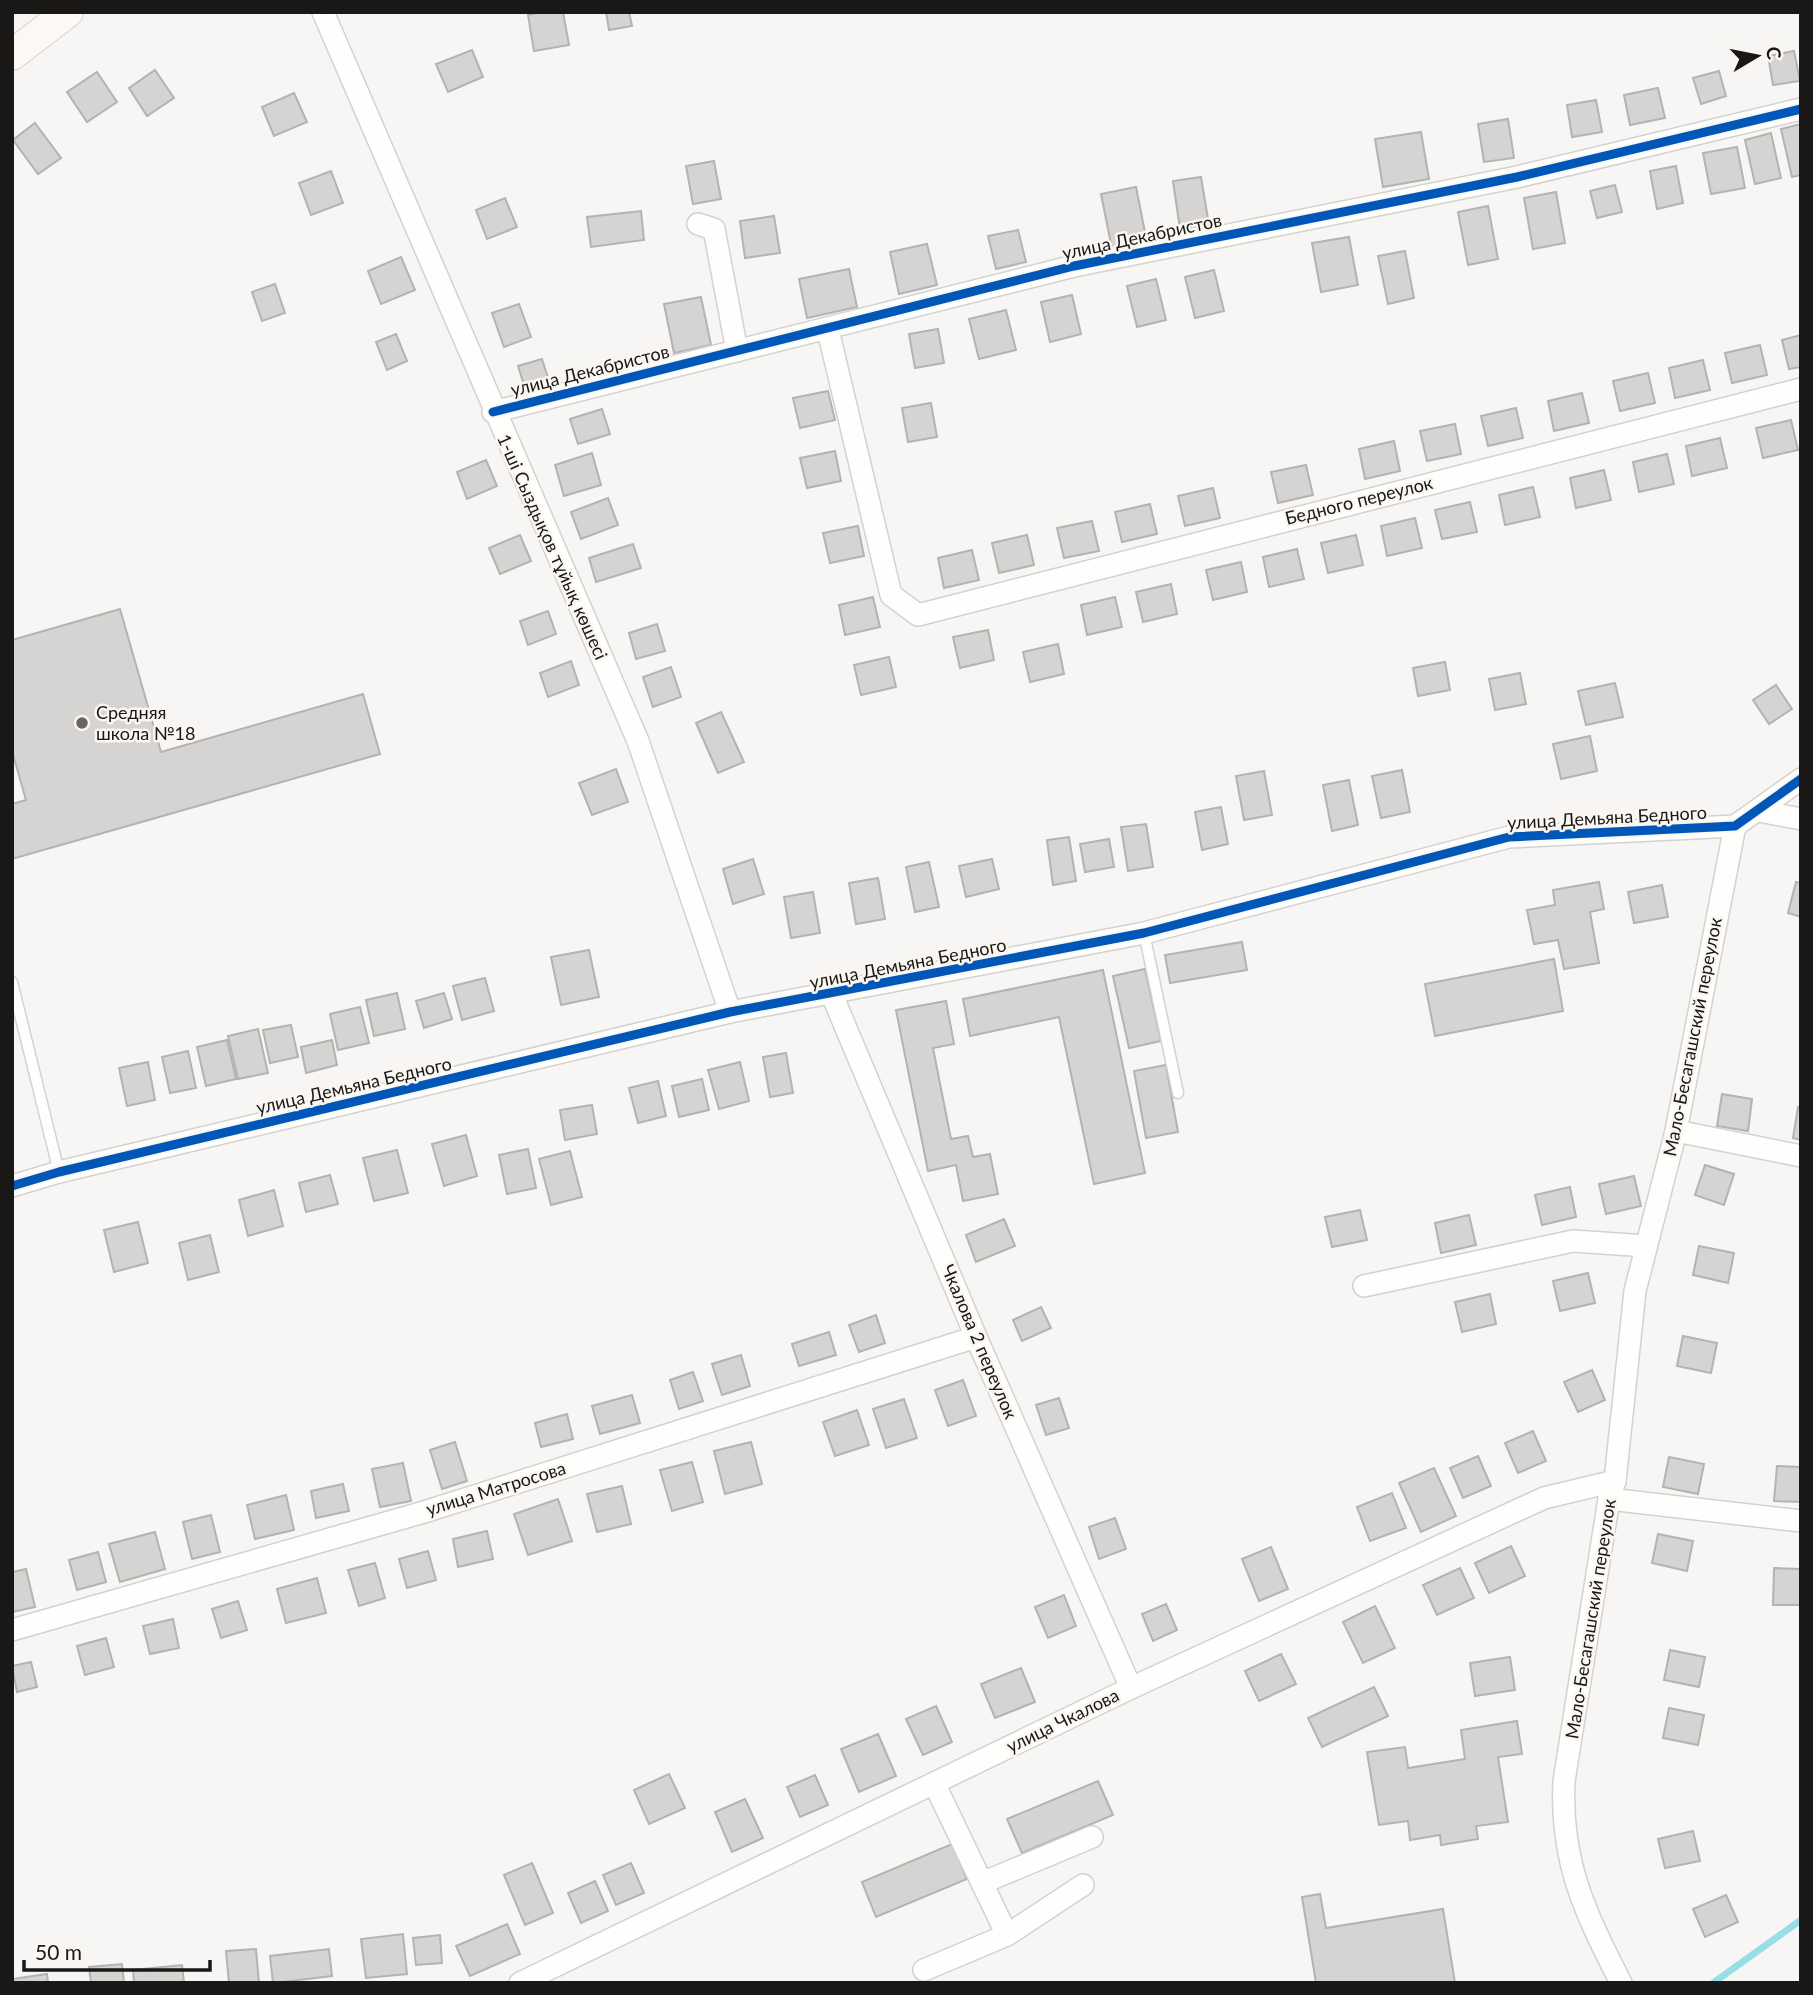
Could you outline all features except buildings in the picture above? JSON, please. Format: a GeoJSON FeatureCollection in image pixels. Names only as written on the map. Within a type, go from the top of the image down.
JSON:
{"type":"FeatureCollection","features":[{"type":"Feature","properties":{"kind":"street"},"geometry":{"type":"LineString","coordinates":[[12,55],[68,12]]}},
{"type":"Feature","properties":{"kind":"street","name":"1-ші Сыздықов тұйық көшесі"},"geometry":{"type":"LineString","coordinates":[[323,12],[493,412],[638,741],[730,1012]]}},
{"type":"Feature","properties":{"kind":"street","name":"улица Декабристов"},"geometry":{"type":"LineString","coordinates":[[493,412],[828,330],[1074,266],[1517,177],[1801,109]]}},
{"type":"Feature","properties":{"kind":"street"},"geometry":{"type":"LineString","coordinates":[[698,224],[714,229],[737,351]]}},
{"type":"Feature","properties":{"kind":"street","name":"Бедного переулок"},"geometry":{"type":"LineString","coordinates":[[828,330],[891,596],[918,615],[1801,389]]}},
{"type":"Feature","properties":{"kind":"street","name":"улица Демьяна Бедного"},"geometry":{"type":"LineString","coordinates":[[12,1186],[59,1172],[730,1012],[832,995],[1144,933],[1509,837],[1735,826],[1801,779]]}},
{"type":"Feature","properties":{"kind":"street"},"geometry":{"type":"LineString","coordinates":[[1759,811],[1801,819]]}},
{"type":"Feature","properties":{"kind":"street","name":"Мало-Бесагашский переулок"},"geometry":{"type":"LineString","coordinates":[[1621,1983],[1591,1923],[1570,1864],[1562,1820],[1564,1781],[1612,1490],[1635,1291],[1676,1131],[1735,826]]}},
{"type":"Feature","properties":{"kind":"street","name":"Чкалова 2 переулок"},"geometry":{"type":"LineString","coordinates":[[832,995],[976,1337],[1131,1688]]}},
{"type":"Feature","properties":{"kind":"street"},"geometry":{"type":"LineString","coordinates":[[1676,1131],[1801,1156]]}},
{"type":"Feature","properties":{"kind":"street"},"geometry":{"type":"LineString","coordinates":[[1364,1286],[1573,1241],[1646,1246]]}},
{"type":"Feature","properties":{"kind":"street","name":"улица Матросова"},"geometry":{"type":"LineString","coordinates":[[12,1630],[424,1512],[976,1337]]}},
{"type":"Feature","properties":{"kind":"street"},"geometry":{"type":"LineString","coordinates":[[1612,1490],[1801,1521]]}},
{"type":"Feature","properties":{"kind":"street","name":"улица Чкалова"},"geometry":{"type":"LineString","coordinates":[[520,1983],[1131,1688],[1544,1498],[1612,1490]]}},
{"type":"Feature","properties":{"kind":"street"},"geometry":{"type":"LineString","coordinates":[[934,1783],[1006,1935]]}},
{"type":"Feature","properties":{"kind":"street"},"geometry":{"type":"LineString","coordinates":[[982,1883],[1092,1837]]}},
{"type":"Feature","properties":{"kind":"street"},"geometry":{"type":"LineString","coordinates":[[924,1970],[1006,1935],[1083,1885]]}},
{"type":"Feature","properties":{"kind":"lane"},"geometry":{"type":"LineString","coordinates":[[1144,933],[1178,1093]]}},
{"type":"Feature","properties":{"kind":"lane"},"geometry":{"type":"LineString","coordinates":[[12,982],[59,1172]]}},
{"type":"Feature","properties":{"kind":"waterway"},"geometry":{"type":"LineString","coordinates":[[1713,1983],[1801,1920]]}},
{"type":"Feature","properties":{"kind":"cycle path"},"geometry":{"type":"LineString","coordinates":[[493,412],[1074,266],[1517,177],[1801,109]]}},
{"type":"Feature","properties":{"kind":"cycle path"},"geometry":{"type":"LineString","coordinates":[[12,1186],[59,1172],[730,1012],[1144,933],[1509,837],[1735,826],[1801,779]]}},
{"type":"Feature","properties":{"kind":"place","name":"Средняя школа №18"},"geometry":{"type":"Point","coordinates":[82,723]}}]}
